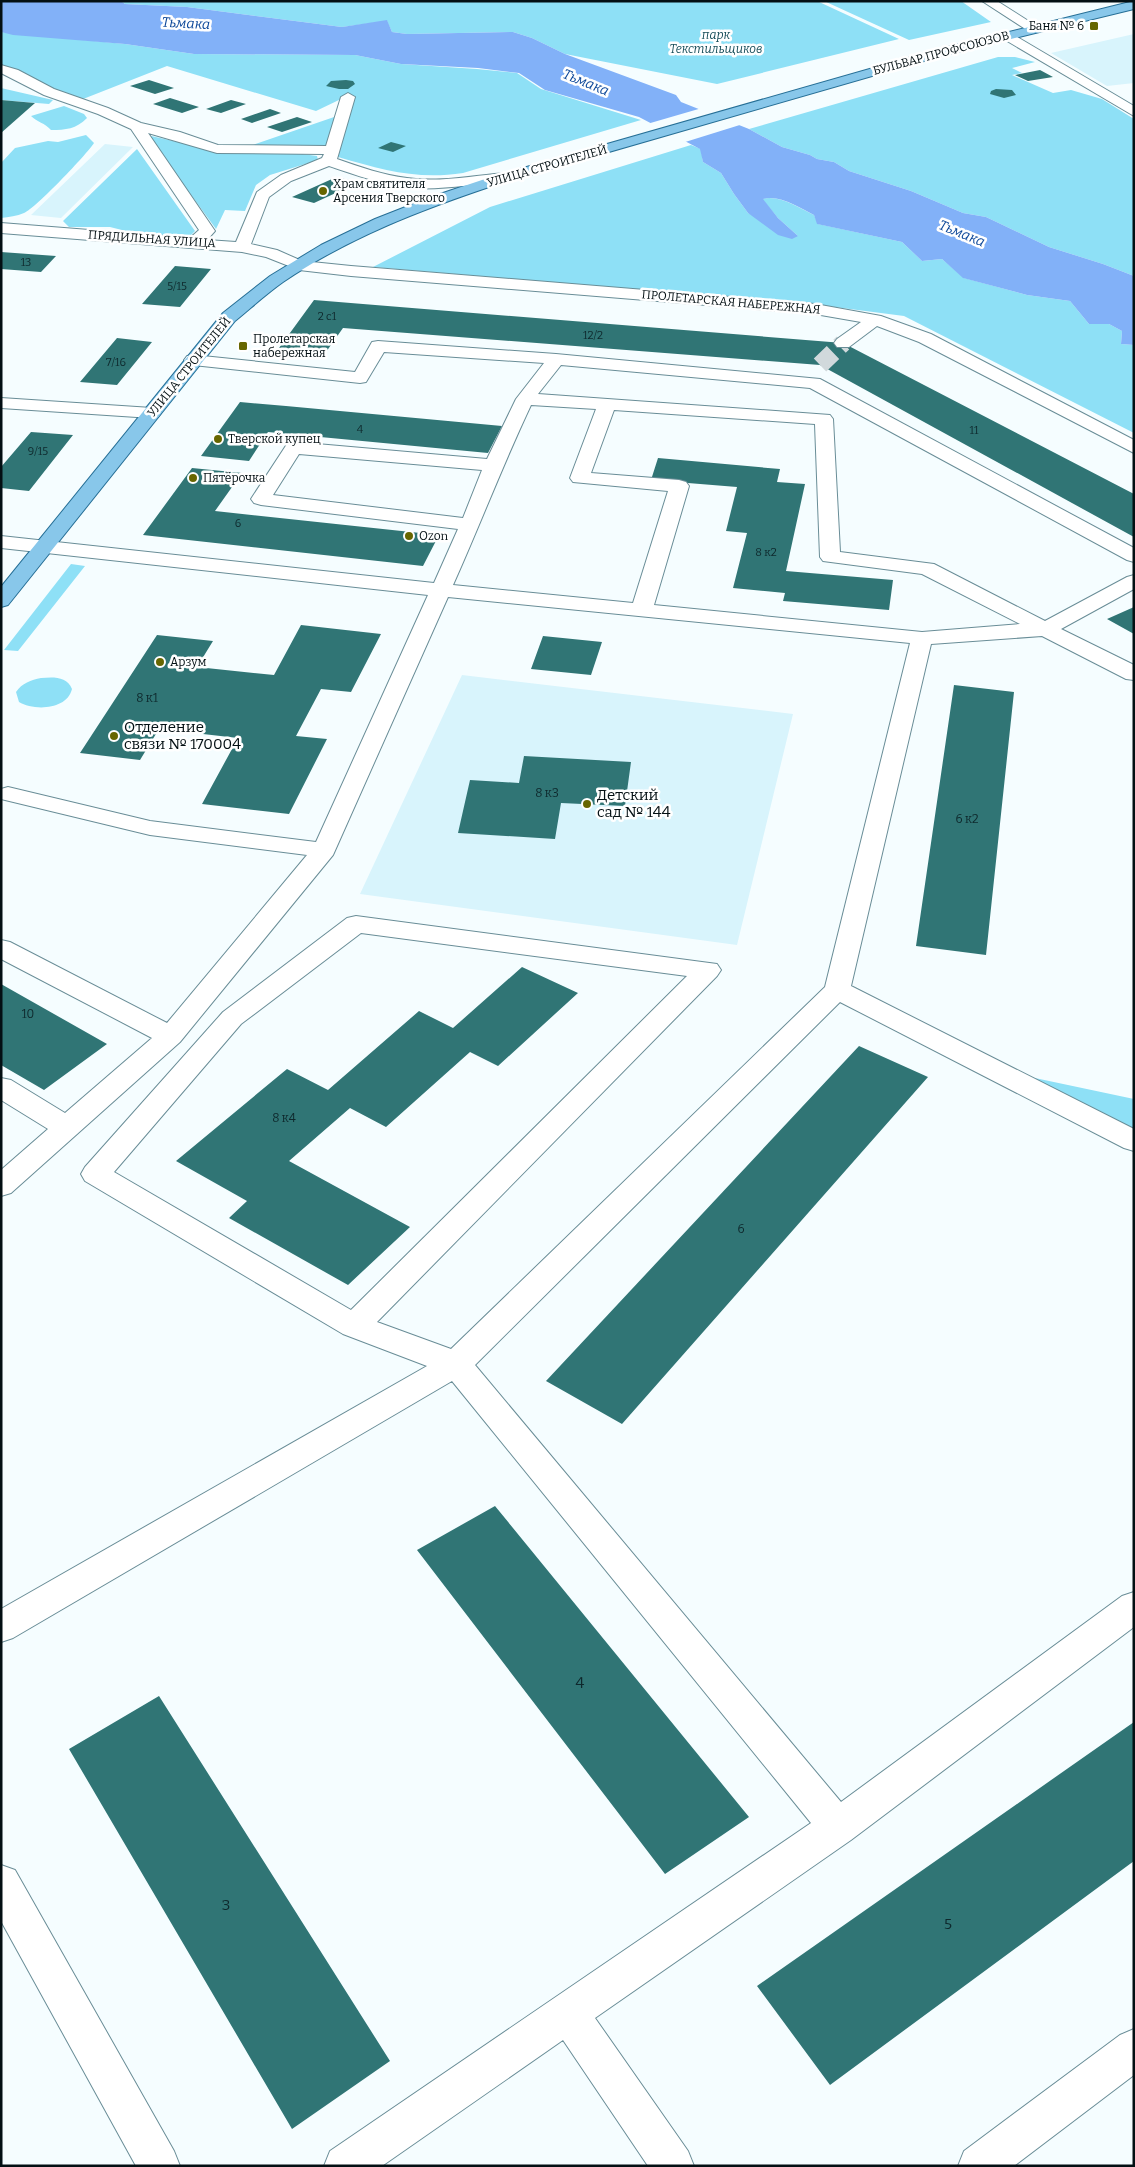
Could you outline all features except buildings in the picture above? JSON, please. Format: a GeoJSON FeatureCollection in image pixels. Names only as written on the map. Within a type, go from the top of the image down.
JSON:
{"type":"FeatureCollection","features":[{"type":"Feature","properties":{"kind":"main road","name":"БУЛЬВАР ПРОФСОЮЗОВ"},"geometry":{"type":"LineString","coordinates":[[750,108],[1007,35],[1134,5]]}},
{"type":"Feature","properties":{"kind":"main road","name":"УЛИЦА СТРОИТЕЛЕЙ"},"geometry":{"type":"LineString","coordinates":[[1,601],[229,317],[259,292],[299,265],[357,233],[392,217],[453,194],[750,108]]}},
{"type":"Feature","properties":{"kind":"street"},"geometry":{"type":"LineString","coordinates":[[988,1],[1034,29]]}},
{"type":"Feature","properties":{"kind":"street"},"geometry":{"type":"LineString","coordinates":[[1007,35],[1134,112]]}},
{"type":"Feature","properties":{"kind":"street"},"geometry":{"type":"LineString","coordinates":[[1,69],[13,73],[49,92],[136,126],[175,135],[216,149],[331,156],[380,178],[409,183],[429,184],[507,177]]}},
{"type":"Feature","properties":{"kind":"street"},"geometry":{"type":"LineString","coordinates":[[242,247],[262,195],[286,178],[331,156],[348,97]]}},
{"type":"Feature","properties":{"kind":"street"},"geometry":{"type":"LineString","coordinates":[[136,126],[207,232],[195,242]]}},
{"type":"Feature","properties":{"kind":"street","name":"ПРЯДИЛЬНАЯ УЛИЦА"},"geometry":{"type":"LineString","coordinates":[[1,228],[242,247],[271,253],[299,265]]}},
{"type":"Feature","properties":{"kind":"street","name":"ПРОЛЕТАРСКАЯ НАБЕРЕЖНАЯ"},"geometry":{"type":"LineString","coordinates":[[299,265],[375,273],[815,309],[875,320],[925,338],[1134,447]]}},
{"type":"Feature","properties":{"kind":"street"},"geometry":{"type":"LineString","coordinates":[[842,343],[875,320]]}},
{"type":"Feature","properties":{"kind":"street"},"geometry":{"type":"LineString","coordinates":[[194,360],[360,378],[378,346],[556,359],[814,383],[1134,556]]}},
{"type":"Feature","properties":{"kind":"street"},"geometry":{"type":"LineString","coordinates":[[1,1186],[171,1036],[324,850],[470,526],[493,465],[525,399],[556,359]]}},
{"type":"Feature","properties":{"kind":"street"},"geometry":{"type":"LineString","coordinates":[[814,383],[820,365]]}},
{"type":"Feature","properties":{"kind":"street"},"geometry":{"type":"LineString","coordinates":[[525,399],[824,419],[830,557],[927,568],[1134,674]]}},
{"type":"Feature","properties":{"kind":"street"},"geometry":{"type":"LineString","coordinates":[[1,403],[152,412]]}},
{"type":"Feature","properties":{"kind":"street"},"geometry":{"type":"LineString","coordinates":[[607,404],[580,478],[679,486],[642,609]]}},
{"type":"Feature","properties":{"kind":"street"},"geometry":{"type":"LineString","coordinates":[[470,526],[261,499],[294,448],[493,465]]}},
{"type":"Feature","properties":{"kind":"street"},"geometry":{"type":"LineString","coordinates":[[1,542],[440,590],[922,638],[1045,629],[1134,581]]}},
{"type":"Feature","properties":{"kind":"street"},"geometry":{"type":"LineString","coordinates":[[1,1627],[456,1364],[837,990],[922,638]]}},
{"type":"Feature","properties":{"kind":"street"},"geometry":{"type":"LineString","coordinates":[[8,794],[150,828],[324,850]]}},
{"type":"Feature","properties":{"kind":"street"},"geometry":{"type":"LineString","coordinates":[[354,1326],[708,970],[356,924],[232,1018],[95,1174],[354,1326],[456,1364],[838,1827]]}},
{"type":"Feature","properties":{"kind":"street"},"geometry":{"type":"LineString","coordinates":[[1,948],[171,1036]]}},
{"type":"Feature","properties":{"kind":"street"},"geometry":{"type":"LineString","coordinates":[[837,990],[1134,1141]]}},
{"type":"Feature","properties":{"kind":"street"},"geometry":{"type":"LineString","coordinates":[[1,1087],[68,1128]]}},
{"type":"Feature","properties":{"kind":"street"},"geometry":{"type":"LineString","coordinates":[[345,2166],[838,1827],[1134,1607]]}},
{"type":"Feature","properties":{"kind":"street"},"geometry":{"type":"LineString","coordinates":[[1,1883],[159,2166]]}},
{"type":"Feature","properties":{"kind":"street"},"geometry":{"type":"LineString","coordinates":[[568,2013],[673,2166]]}},
{"type":"Feature","properties":{"kind":"street"},"geometry":{"type":"LineString","coordinates":[[979,2166],[1134,2049]]}},
{"type":"Feature","properties":{"kind":"shaded area"},"geometry":{"type":"Polygon","coordinates":[[[1134,34],[1134,83],[1107,86],[1051,53],[1134,34]]]}},
{"type":"Feature","properties":{"kind":"shaded area"},"geometry":{"type":"Polygon","coordinates":[[[105,144],[133,147],[61,218],[31,215],[105,144]]]}},
{"type":"Feature","properties":{"kind":"shaded area","name":"Детский сад № 144"},"geometry":{"type":"Polygon","coordinates":[[[462,675],[793,714],[737,945],[360,894],[462,675]]]}},
{"type":"Feature","properties":{"kind":"green space","name":"парк Текстильщиков"},"geometry":{"type":"Polygon","coordinates":[[[121,1],[817,1],[899,39],[717,84],[565,54],[532,38],[513,32],[407,34],[392,32],[387,21],[342,27],[187,7],[125,4],[121,1]]]}},
{"type":"Feature","properties":{"kind":"green space"},"geometry":{"type":"Polygon","coordinates":[[[824,1],[961,1],[991,22],[909,40],[824,1]]]}},
{"type":"Feature","properties":{"kind":"green space"},"geometry":{"type":"Polygon","coordinates":[[[1,32],[125,44],[194,54],[355,55],[401,64],[517,73],[541,89],[641,120],[463,173],[430,175],[400,172],[338,157],[353,100],[341,99],[316,111],[167,66],[78,101],[1,69],[1,32]]]}},
{"type":"Feature","properties":{"kind":"green space"},"geometry":{"type":"Polygon","coordinates":[[[998,57],[1015,57],[1035,62],[1012,68],[1022,73],[1012,75],[1053,93],[1071,90],[1102,99],[1134,119],[1134,276],[1049,247],[986,217],[963,213],[911,191],[849,171],[834,162],[817,159],[810,155],[782,147],[749,129],[998,57]]]}},
{"type":"Feature","properties":{"kind":"green space"},"geometry":{"type":"Polygon","coordinates":[[[1,88],[53,100],[49,104],[1,100],[1,88]]]}},
{"type":"Feature","properties":{"kind":"green space"},"geometry":{"type":"Polygon","coordinates":[[[64,106],[84,114],[87,118],[79,125],[70,128],[51,130],[31,116],[64,106]]]}},
{"type":"Feature","properties":{"kind":"green space"},"geometry":{"type":"Polygon","coordinates":[[[337,116],[328,149],[247,147],[337,116]]]}},
{"type":"Feature","properties":{"kind":"green space"},"geometry":{"type":"Polygon","coordinates":[[[86,135],[94,143],[50,192],[24,213],[1,218],[1,163],[15,148],[48,141],[58,142],[86,135]]]}},
{"type":"Feature","properties":{"kind":"green space"},"geometry":{"type":"Polygon","coordinates":[[[147,135],[217,151],[288,152],[317,156],[318,160],[270,175],[256,185],[245,211],[225,210],[216,229],[147,135]]]}},
{"type":"Feature","properties":{"kind":"green space"},"geometry":{"type":"Polygon","coordinates":[[[691,145],[701,149],[703,162],[721,173],[748,213],[798,236],[778,218],[762,199],[775,198],[789,202],[814,215],[818,224],[902,242],[922,261],[942,259],[964,278],[1027,295],[1070,301],[1089,324],[1109,324],[1122,331],[1121,344],[1134,345],[1134,433],[904,316],[819,305],[373,267],[490,207],[691,145]]]}},
{"type":"Feature","properties":{"kind":"green space"},"geometry":{"type":"Polygon","coordinates":[[[137,149],[195,231],[188,238],[134,233],[110,227],[69,227],[63,221],[137,149]]]}},
{"type":"Feature","properties":{"kind":"green space"},"geometry":{"type":"Polygon","coordinates":[[[71,564],[85,566],[18,651],[4,650],[71,564]]]}},
{"type":"Feature","properties":{"kind":"green space"},"geometry":{"type":"Polygon","coordinates":[[[41,678],[55,678],[67,682],[72,689],[69,696],[57,705],[49,707],[33,707],[19,702],[16,692],[18,689],[27,682],[41,678]]]}},
{"type":"Feature","properties":{"kind":"green space"},"geometry":{"type":"Polygon","coordinates":[[[997,1070],[1134,1099],[1134,1139],[997,1070]]]}},
{"type":"Feature","properties":{"kind":"water","name":"Тьмака"},"geometry":{"type":"Polygon","coordinates":[[[1,1],[121,1],[125,4],[187,7],[342,27],[387,20],[392,32],[407,34],[513,32],[532,38],[565,54],[676,95],[681,102],[749,129],[782,147],[810,155],[817,159],[834,162],[849,171],[911,191],[963,213],[986,217],[1049,247],[1134,276],[1134,345],[1121,344],[1122,331],[1109,324],[1089,324],[1070,301],[1027,295],[963,278],[942,259],[922,261],[902,242],[817,224],[814,215],[796,206],[776,198],[763,199],[778,218],[798,236],[792,239],[778,235],[748,213],[721,173],[703,162],[700,149],[639,117],[545,90],[519,73],[478,68],[401,64],[355,55],[194,54],[125,44],[13,35],[1,32],[1,1]]]}},
{"type":"Feature","properties":{"kind":"pier"},"geometry":{"type":"Polygon","coordinates":[[[702,108],[743,124],[682,143],[647,124],[702,108]]]}},
{"type":"Feature","properties":{"kind":"tunnel"},"geometry":{"type":"LineString","coordinates":[[820,365],[843,343]]}},
{"type":"Feature","properties":{"kind":"place","name":"Баня № 6"},"geometry":{"type":"Point","coordinates":[1094,26]}},
{"type":"Feature","properties":{"kind":"place","name":"Храм святителя Арсения Тверского"},"geometry":{"type":"Point","coordinates":[323,191]}},
{"type":"Feature","properties":{"kind":"place","name":"Пролетарская набережная"},"geometry":{"type":"Point","coordinates":[243,346]}},
{"type":"Feature","properties":{"kind":"place","name":"Тверской купец"},"geometry":{"type":"Point","coordinates":[218,439]}},
{"type":"Feature","properties":{"kind":"place","name":"Пятёрочка"},"geometry":{"type":"Point","coordinates":[193,478]}},
{"type":"Feature","properties":{"kind":"place","name":"Ozon"},"geometry":{"type":"Point","coordinates":[409,536]}},
{"type":"Feature","properties":{"kind":"place","name":"Арзум"},"geometry":{"type":"Point","coordinates":[160,662]}},
{"type":"Feature","properties":{"kind":"place","name":"Отделение связи № 170004"},"geometry":{"type":"Point","coordinates":[114,736]}},
{"type":"Feature","properties":{"kind":"place","name":"Детский сад № 144"},"geometry":{"type":"Point","coordinates":[587,804]}}]}
